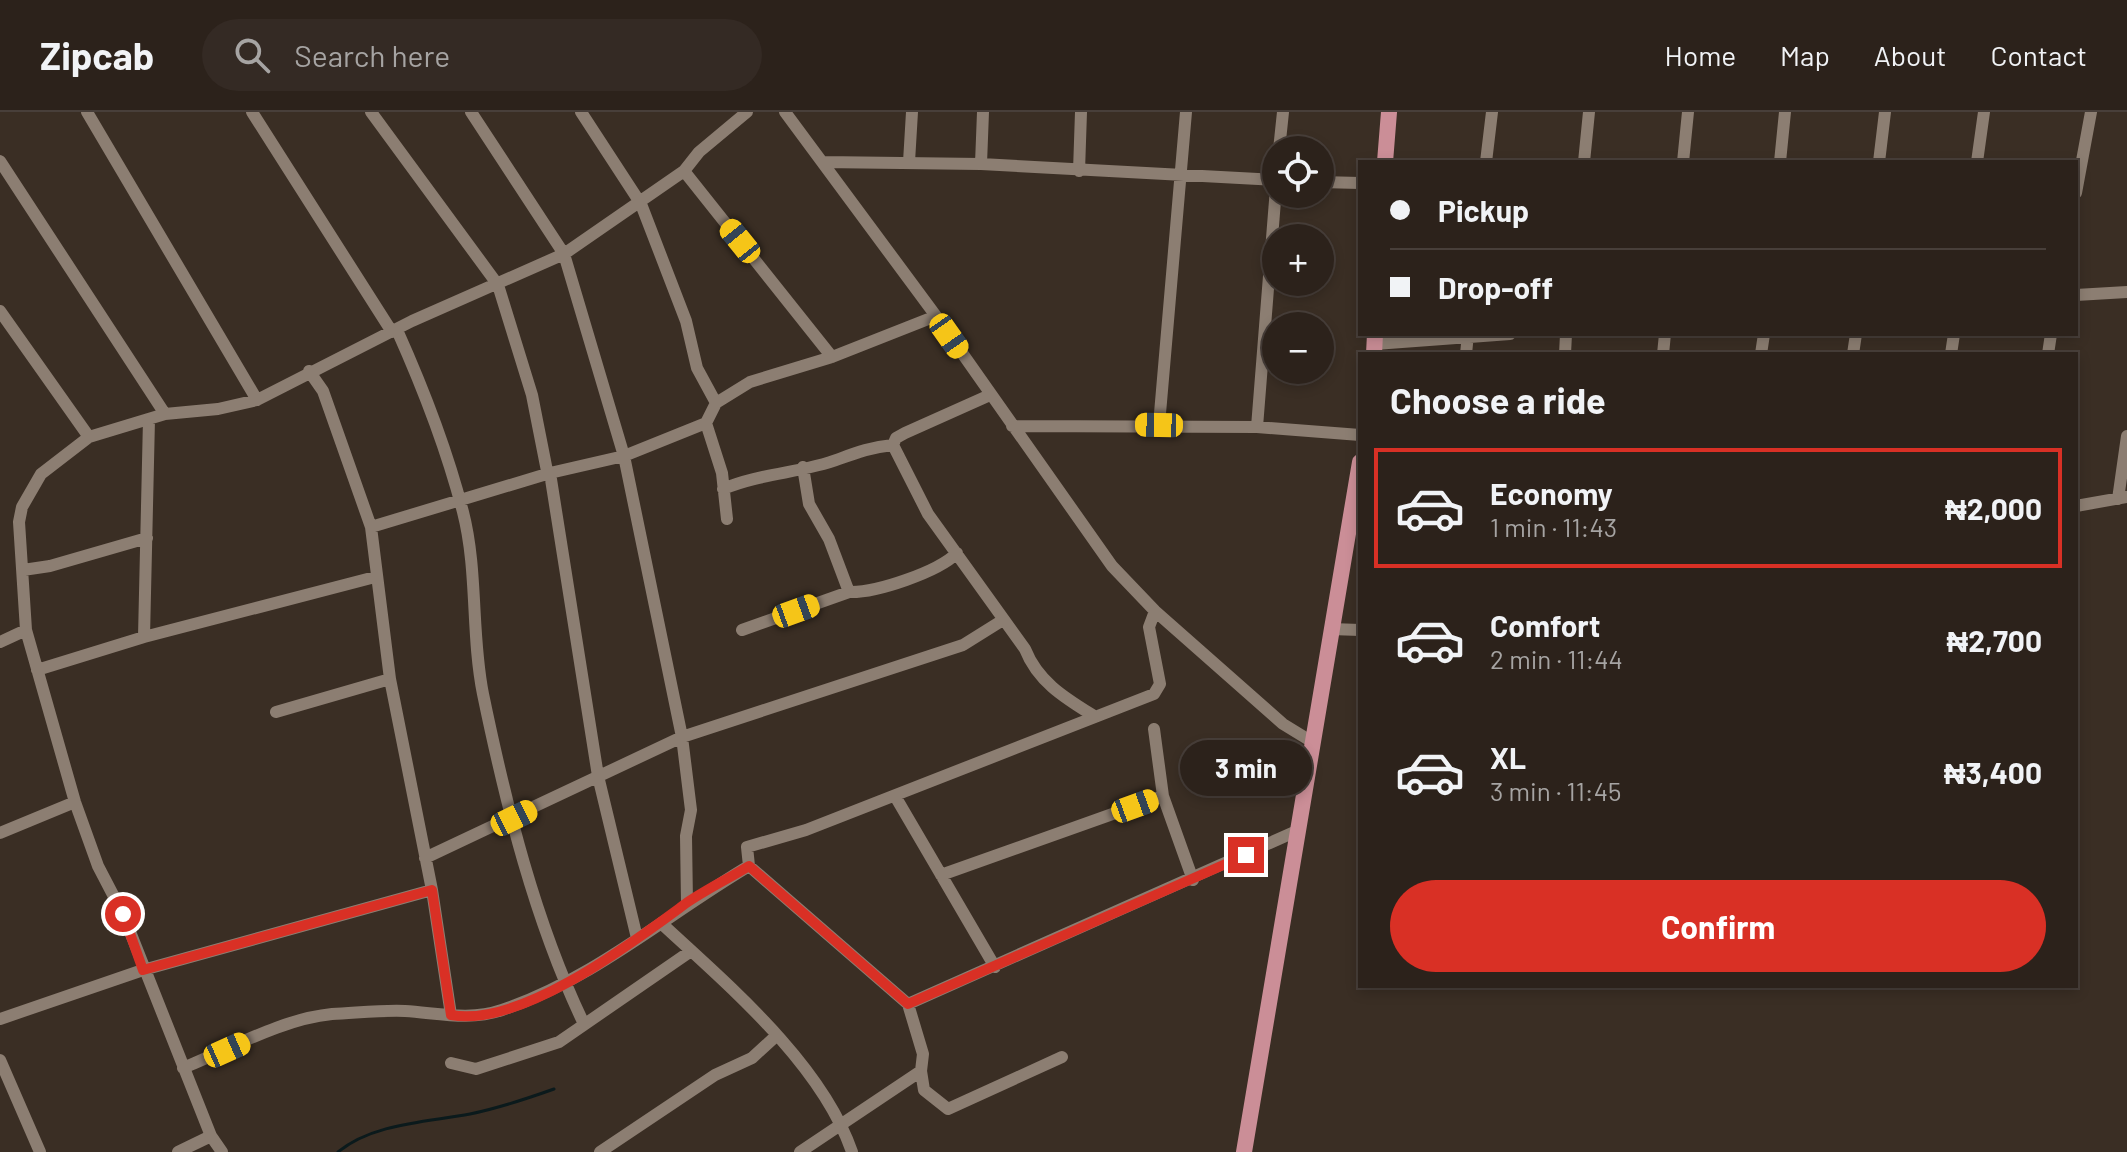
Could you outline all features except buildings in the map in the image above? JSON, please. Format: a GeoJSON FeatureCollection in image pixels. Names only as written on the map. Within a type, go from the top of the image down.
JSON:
{"type":"FeatureCollection","features":[{"type":"Feature","properties":{"kind":"main road"},"geometry":{"type":"LineString","coordinates":[[1385,160],[1389,112]]}},
{"type":"Feature","properties":{"kind":"main road"},"geometry":{"type":"LineString","coordinates":[[1244,1152],[1249,1102],[1299,830],[1358,474]]}},
{"type":"Feature","properties":{"kind":"street"},"geometry":{"type":"LineString","coordinates":[[87,112],[257,400]]}},
{"type":"Feature","properties":{"kind":"street"},"geometry":{"type":"LineString","coordinates":[[252,112],[395,331],[434,420],[464,514],[482,692],[514,818],[564,983],[584,1024]]}},
{"type":"Feature","properties":{"kind":"street"},"geometry":{"type":"LineString","coordinates":[[371,112],[498,285],[532,395],[549,475],[598,776],[637,938]]}},
{"type":"Feature","properties":{"kind":"street"},"geometry":{"type":"LineString","coordinates":[[471,112],[564,254],[624,456],[682,737],[691,810],[686,836],[687,903]]}},
{"type":"Feature","properties":{"kind":"street"},"geometry":{"type":"LineString","coordinates":[[581,112],[641,204],[686,321],[697,368],[716,403]]}},
{"type":"Feature","properties":{"kind":"street"},"geometry":{"type":"LineString","coordinates":[[222,1152],[211,1136],[123,914],[98,866],[75,802],[26,630],[19,522],[22,507],[41,474],[89,437],[165,414],[218,409],[257,400],[309,371],[564,254],[641,204],[684,171],[699,152],[747,112]]}},
{"type":"Feature","properties":{"kind":"street"},"geometry":{"type":"LineString","coordinates":[[785,112],[936,316],[1112,566],[1155,611],[1283,724],[1314,743]]}},
{"type":"Feature","properties":{"kind":"street"},"geometry":{"type":"LineString","coordinates":[[909,162],[912,112]]}},
{"type":"Feature","properties":{"kind":"street"},"geometry":{"type":"LineString","coordinates":[[981,164],[983,112]]}},
{"type":"Feature","properties":{"kind":"street"},"geometry":{"type":"LineString","coordinates":[[1079,171],[1081,112]]}},
{"type":"Feature","properties":{"kind":"street"},"geometry":{"type":"LineString","coordinates":[[1159,425],[1186,112]]}},
{"type":"Feature","properties":{"kind":"street"},"geometry":{"type":"LineString","coordinates":[[1280,136],[1283,112]]}},
{"type":"Feature","properties":{"kind":"street"},"geometry":{"type":"LineString","coordinates":[[1486,160],[1492,112]]}},
{"type":"Feature","properties":{"kind":"street"},"geometry":{"type":"LineString","coordinates":[[1584,160],[1589,112]]}},
{"type":"Feature","properties":{"kind":"street"},"geometry":{"type":"LineString","coordinates":[[1683,160],[1688,112]]}},
{"type":"Feature","properties":{"kind":"street"},"geometry":{"type":"LineString","coordinates":[[1780,160],[1785,112]]}},
{"type":"Feature","properties":{"kind":"street"},"geometry":{"type":"LineString","coordinates":[[1879,160],[1885,112]]}},
{"type":"Feature","properties":{"kind":"street"},"geometry":{"type":"LineString","coordinates":[[1977,160],[1984,112]]}},
{"type":"Feature","properties":{"kind":"street"},"geometry":{"type":"LineString","coordinates":[[2078,182],[2091,112]]}},
{"type":"Feature","properties":{"kind":"street"},"geometry":{"type":"LineString","coordinates":[[0,161],[165,414]]}},
{"type":"Feature","properties":{"kind":"street"},"geometry":{"type":"LineString","coordinates":[[822,162],[981,164],[1262,180]]}},
{"type":"Feature","properties":{"kind":"street"},"geometry":{"type":"LineString","coordinates":[[684,171],[832,357]]}},
{"type":"Feature","properties":{"kind":"street"},"geometry":{"type":"LineString","coordinates":[[1334,182],[1358,183]]}},
{"type":"Feature","properties":{"kind":"street"},"geometry":{"type":"LineString","coordinates":[[1257,427],[1274,208]]}},
{"type":"Feature","properties":{"kind":"street"},"geometry":{"type":"LineString","coordinates":[[2078,295],[2127,292]]}},
{"type":"Feature","properties":{"kind":"street"},"geometry":{"type":"LineString","coordinates":[[0,311],[89,437]]}},
{"type":"Feature","properties":{"kind":"street"},"geometry":{"type":"LineString","coordinates":[[371,527],[624,456],[706,423],[716,403],[750,382],[832,357],[936,316]]}},
{"type":"Feature","properties":{"kind":"street"},"geometry":{"type":"LineString","coordinates":[[1375,344],[1458,336]]}},
{"type":"Feature","properties":{"kind":"street"},"geometry":{"type":"LineString","coordinates":[[309,371],[323,391],[371,527],[390,679],[432,890],[451,1015]]}},
{"type":"Feature","properties":{"kind":"street"},"geometry":{"type":"LineString","coordinates":[[990,395],[896,438],[893,445],[915,493],[1025,649],[1031,665],[1055,691],[1094,716]]}},
{"type":"Feature","properties":{"kind":"street"},"geometry":{"type":"LineString","coordinates":[[144,637],[149,419]]}},
{"type":"Feature","properties":{"kind":"street"},"geometry":{"type":"LineString","coordinates":[[706,423],[713,437],[727,519]]}},
{"type":"Feature","properties":{"kind":"street"},"geometry":{"type":"LineString","coordinates":[[1012,426],[1257,427],[1358,435]]}},
{"type":"Feature","properties":{"kind":"street"},"geometry":{"type":"LineString","coordinates":[[2078,506],[2123,498],[2127,436]]}},
{"type":"Feature","properties":{"kind":"street"},"geometry":{"type":"LineString","coordinates":[[723,489],[749,478],[840,459],[865,448],[893,445]]}},
{"type":"Feature","properties":{"kind":"street"},"geometry":{"type":"LineString","coordinates":[[803,467],[809,504],[829,539],[849,592]]}},
{"type":"Feature","properties":{"kind":"street"},"geometry":{"type":"LineString","coordinates":[[23,570],[50,566],[147,538]]}},
{"type":"Feature","properties":{"kind":"street"},"geometry":{"type":"LineString","coordinates":[[742,630],[849,592],[863,593],[912,577],[949,561],[957,553]]}},
{"type":"Feature","properties":{"kind":"street"},"geometry":{"type":"LineString","coordinates":[[37,670],[144,637],[375,577]]}},
{"type":"Feature","properties":{"kind":"street"},"geometry":{"type":"LineString","coordinates":[[1062,1057],[948,1109],[924,1090],[921,1071],[923,1054],[908,1004],[749,866],[747,847],[787,837],[1154,694],[1160,684],[1149,627],[1155,611]]}},
{"type":"Feature","properties":{"kind":"street"},"geometry":{"type":"LineString","coordinates":[[425,858],[682,737],[963,645],[1003,620]]}},
{"type":"Feature","properties":{"kind":"street"},"geometry":{"type":"LineString","coordinates":[[1331,629],[1358,630]]}},
{"type":"Feature","properties":{"kind":"street"},"geometry":{"type":"LineString","coordinates":[[0,642],[26,630]]}},
{"type":"Feature","properties":{"kind":"street"},"geometry":{"type":"LineString","coordinates":[[276,712],[390,679]]}},
{"type":"Feature","properties":{"kind":"street"},"geometry":{"type":"LineString","coordinates":[[1154,729],[1163,796],[1193,880]]}},
{"type":"Feature","properties":{"kind":"street"},"geometry":{"type":"LineString","coordinates":[[895,796],[995,967]]}},
{"type":"Feature","properties":{"kind":"street"},"geometry":{"type":"LineString","coordinates":[[941,875],[1163,796]]}},
{"type":"Feature","properties":{"kind":"street"},"geometry":{"type":"LineString","coordinates":[[0,833],[75,802]]}},
{"type":"Feature","properties":{"kind":"street"},"geometry":{"type":"LineString","coordinates":[[908,1004],[1193,880],[1299,830]]}},
{"type":"Feature","properties":{"kind":"street"},"geometry":{"type":"LineString","coordinates":[[183,1068],[265,1033],[329,1015],[401,1011],[469,1018],[501,1011],[613,958],[687,903],[749,866]]}},
{"type":"Feature","properties":{"kind":"street"},"geometry":{"type":"LineString","coordinates":[[0,1019],[143,970],[432,890]]}},
{"type":"Feature","properties":{"kind":"street"},"geometry":{"type":"LineString","coordinates":[[661,923],[777,1035],[843,1124],[852,1152]]}},
{"type":"Feature","properties":{"kind":"street"},"geometry":{"type":"LineString","coordinates":[[451,1063],[476,1069],[512,1060],[559,1042],[691,951]]}},
{"type":"Feature","properties":{"kind":"street"},"geometry":{"type":"LineString","coordinates":[[600,1152],[715,1075],[752,1058],[777,1035]]}},
{"type":"Feature","properties":{"kind":"street"},"geometry":{"type":"LineString","coordinates":[[0,1060],[40,1152]]}},
{"type":"Feature","properties":{"kind":"street"},"geometry":{"type":"LineString","coordinates":[[800,1152],[921,1071]]}},
{"type":"Feature","properties":{"kind":"street"},"geometry":{"type":"LineString","coordinates":[[178,1152],[211,1136]]}},
{"type":"Feature","properties":{"kind":"waterway"},"geometry":{"type":"LineString","coordinates":[[338,1152],[352,1142],[384,1129],[481,1112],[554,1089]]}},
{"type":"Feature","properties":{"kind":"route"},"geometry":{"type":"LineString","coordinates":[[123,914],[143,970],[432,890],[451,1015],[469,1018],[501,1011],[613,958],[687,903],[749,866],[908,1004],[1246,855]]}}]}
